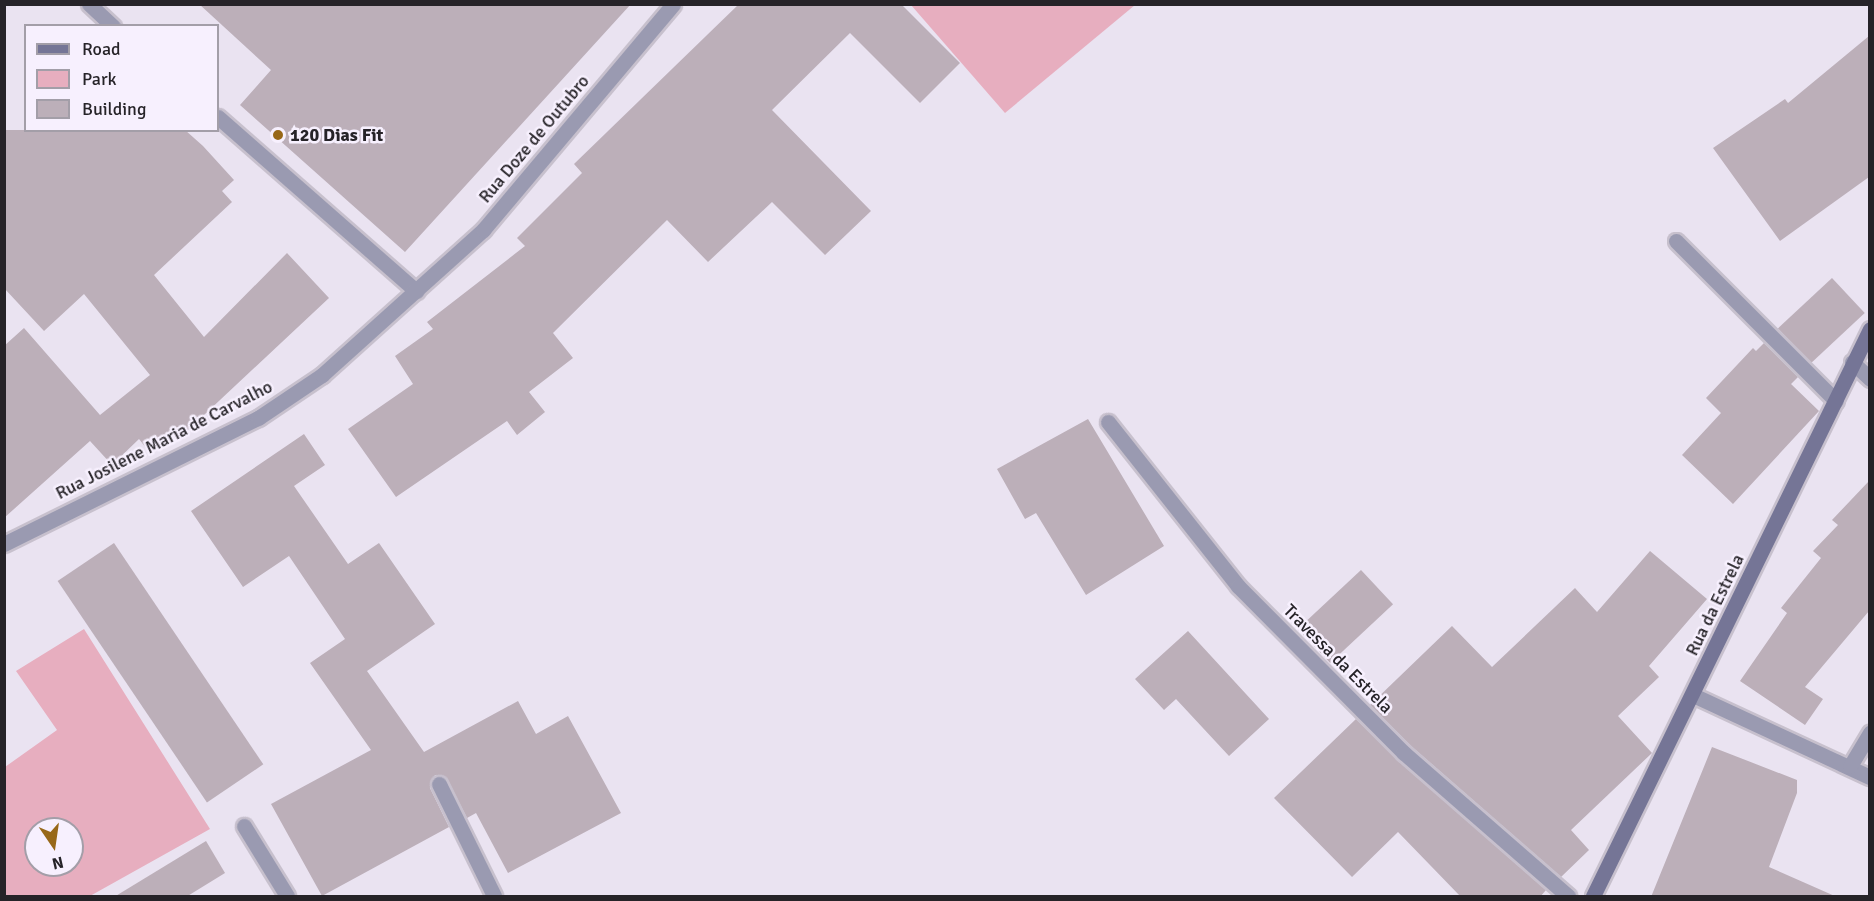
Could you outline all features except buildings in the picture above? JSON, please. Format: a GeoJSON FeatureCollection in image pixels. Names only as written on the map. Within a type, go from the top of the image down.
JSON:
{"type":"FeatureCollection","features":[{"type":"Feature","properties":{"kind":"street"},"geometry":{"type":"LineString","coordinates":[[89,4],[111,24]]}},
{"type":"Feature","properties":{"kind":"street","name":"Rua Doze de Outubro"},"geometry":{"type":"LineString","coordinates":[[416,291],[483,230],[673,4]]}},
{"type":"Feature","properties":{"kind":"street"},"geometry":{"type":"LineString","coordinates":[[219,118],[416,291]]}},
{"type":"Feature","properties":{"kind":"street"},"geometry":{"type":"LineString","coordinates":[[1676,241],[1836,400]]}},
{"type":"Feature","properties":{"kind":"street","name":"Rua Josilene Maria de Carvalho"},"geometry":{"type":"LineString","coordinates":[[4,544],[258,418],[322,375],[416,291]]}},
{"type":"Feature","properties":{"kind":"street","name":"Rua da Estrela"},"geometry":{"type":"LineString","coordinates":[[1593,897],[1869,329]]}},
{"type":"Feature","properties":{"kind":"street"},"geometry":{"type":"LineString","coordinates":[[1852,362],[1869,379]]}},
{"type":"Feature","properties":{"kind":"street","name":"Travessa da Estrela"},"geometry":{"type":"LineString","coordinates":[[1108,422],[1238,586],[1404,753],[1568,897]]}},
{"type":"Feature","properties":{"kind":"street"},"geometry":{"type":"LineString","coordinates":[[1693,695],[1850,766],[1869,777]]}},
{"type":"Feature","properties":{"kind":"street"},"geometry":{"type":"LineString","coordinates":[[1850,766],[1869,733]]}},
{"type":"Feature","properties":{"kind":"street"},"geometry":{"type":"LineString","coordinates":[[439,784],[494,897]]}},
{"type":"Feature","properties":{"kind":"street"},"geometry":{"type":"LineString","coordinates":[[244,826],[287,897]]}},
{"type":"Feature","properties":{"kind":"green space"},"geometry":{"type":"Polygon","coordinates":[[[911,5],[1135,5],[1005,113],[911,5]]]}},
{"type":"Feature","properties":{"kind":"green space"},"geometry":{"type":"Polygon","coordinates":[[[84,629],[210,829],[90,896],[5,896],[5,767],[57,730],[16,671],[84,629]]]}},
{"type":"Feature","properties":{"kind":"place","name":"120 Dias Fit"},"geometry":{"type":"Point","coordinates":[278,135]}}]}
